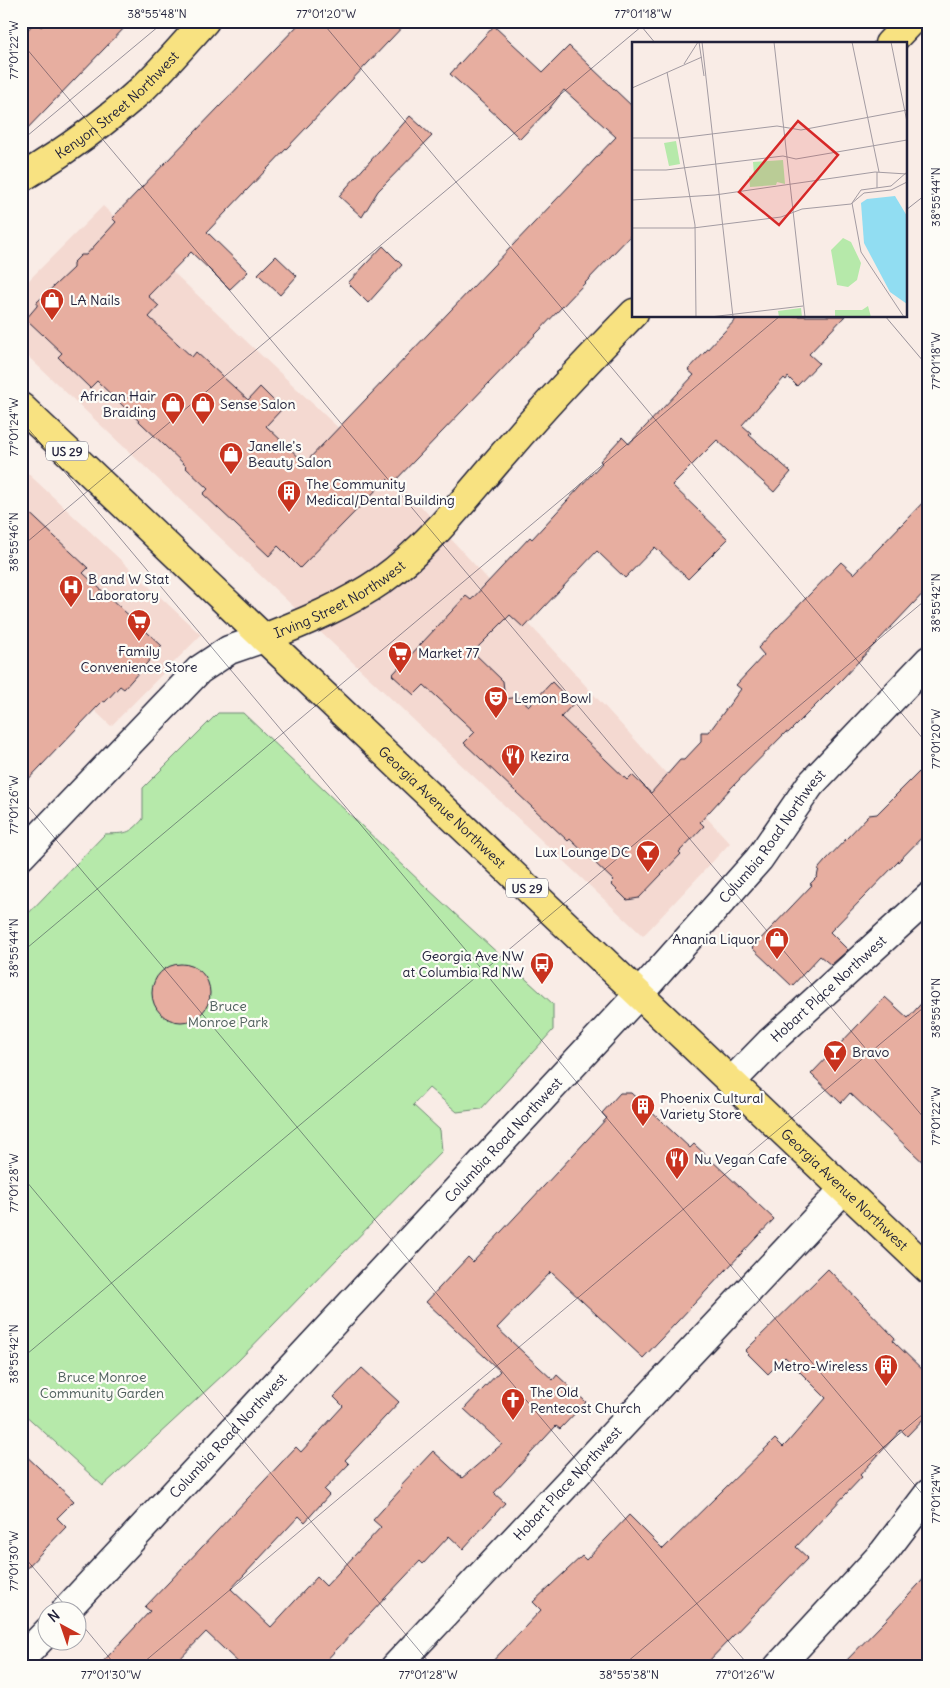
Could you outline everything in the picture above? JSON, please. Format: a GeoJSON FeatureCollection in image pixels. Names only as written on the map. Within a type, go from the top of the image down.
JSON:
{"type":"FeatureCollection","features":[{"type":"Feature","properties":{"kind":"main road","name":"Kenyon Street Northwest"},"geometry":{"type":"LineString","coordinates":[[21,178],[92,131],[119,110],[205,21]]}},
{"type":"Feature","properties":{"kind":"main road"},"geometry":{"type":"LineString","coordinates":[[891,42],[911,21]]}},
{"type":"Feature","properties":{"kind":"main road","name":"Irving Street Northwest"},"geometry":{"type":"LineString","coordinates":[[21,856],[198,670],[229,650],[327,612],[382,580],[414,555],[538,414],[632,314]]}},
{"type":"Feature","properties":{"kind":"main road","name":"Georgia Avenue Northwest"},"geometry":{"type":"LineString","coordinates":[[21,407],[929,1270]]}},
{"type":"Feature","properties":{"kind":"main road","name":"Columbia Road Northwest"},"geometry":{"type":"LineString","coordinates":[[75,1600],[639,994],[759,859],[810,785],[929,660]]}},
{"type":"Feature","properties":{"kind":"main road","name":"Hobart Place Northwest"},"geometry":{"type":"LineString","coordinates":[[731,1082],[770,1042],[929,897]]}},
{"type":"Feature","properties":{"kind":"main road","name":"Hobart Place Northwest"},"geometry":{"type":"LineString","coordinates":[[395,1667],[844,1189]]}},
{"type":"Feature","properties":{"kind":"main road"},"geometry":{"type":"LineString","coordinates":[[778,1667],[884,1552],[929,1493]]}},
{"type":"Feature","properties":{"kind":"main road"},"geometry":{"type":"LineString","coordinates":[[21,1659],[38,1641]]}},
{"type":"Feature","properties":{"kind":"shaded area"},"geometry":{"type":"Polygon","coordinates":[[[103,206],[417,502],[730,843],[643,936],[21,350],[21,288],[103,206]]]}},
{"type":"Feature","properties":{"kind":"shaded area"},"geometry":{"type":"Polygon","coordinates":[[[21,467],[201,635],[111,726],[21,641],[21,467]]]}},
{"type":"Feature","properties":{"kind":"green space","name":"Bruce Monroe Park"},"geometry":{"type":"Polygon","coordinates":[[[218,713],[243,713],[428,889],[553,1004],[553,1030],[481,1109],[457,1112],[429,1088],[413,1105],[440,1130],[442,1151],[238,1361],[103,1486],[21,1411],[21,921],[105,834],[130,831],[143,819],[143,788],[218,713]]]}},
{"type":"Feature","properties":{"kind":"building"},"geometry":{"type":"Polygon","coordinates":[[[36,21],[41,27],[48,21],[131,21],[21,135],[21,37],[36,21]]]}},
{"type":"Feature","properties":{"kind":"building"},"geometry":{"type":"Polygon","coordinates":[[[302,21],[408,21],[207,232],[248,272],[230,289],[191,252],[148,296],[159,306],[149,317],[192,357],[196,352],[248,400],[260,387],[282,409],[266,426],[305,463],[616,137],[564,90],[549,109],[520,139],[450,74],[494,26],[543,72],[569,46],[632,106],[632,234],[392,484],[387,479],[300,568],[278,546],[269,556],[203,494],[208,489],[186,466],[97,381],[90,388],[58,357],[62,353],[26,319],[37,306],[37,302],[73,268],[73,263],[81,255],[86,255],[116,222],[112,218],[302,21]]]}},
{"type":"Feature","properties":{"kind":"building"},"geometry":{"type":"Polygon","coordinates":[[[410,116],[432,136],[378,191],[362,217],[339,196],[410,116]]]}},
{"type":"Feature","properties":{"kind":"building"},"geometry":{"type":"Polygon","coordinates":[[[383,246],[402,265],[368,303],[348,283],[383,246]]]}},
{"type":"Feature","properties":{"kind":"building"},"geometry":{"type":"Polygon","coordinates":[[[276,256],[297,276],[280,295],[258,274],[276,256]]]}},
{"type":"Feature","properties":{"kind":"building"},"geometry":{"type":"Polygon","coordinates":[[[737,318],[843,318],[809,354],[819,363],[797,386],[788,377],[786,380],[784,378],[742,425],[751,433],[749,435],[791,472],[774,492],[717,440],[672,485],[728,539],[688,579],[655,547],[625,578],[597,551],[524,628],[510,615],[473,652],[503,681],[505,699],[519,697],[529,706],[552,682],[573,704],[561,717],[627,780],[632,775],[651,793],[680,760],[684,760],[701,742],[701,732],[709,732],[741,689],[736,685],[764,655],[758,648],[841,562],[854,574],[929,496],[929,587],[842,679],[731,788],[700,822],[704,826],[679,852],[681,854],[639,898],[627,900],[611,884],[614,881],[570,839],[568,841],[464,743],[475,732],[424,685],[414,695],[392,675],[466,596],[471,600],[530,537],[532,539],[602,463],[600,461],[622,437],[629,444],[694,375],[688,370],[737,318]]]}},
{"type":"Feature","properties":{"kind":"building"},"geometry":{"type":"Polygon","coordinates":[[[21,505],[88,568],[83,573],[162,646],[124,689],[120,686],[105,702],[103,701],[21,787],[21,505]]]}},
{"type":"Feature","properties":{"kind":"building"},"geometry":{"type":"Polygon","coordinates":[[[929,762],[929,830],[830,932],[848,950],[831,965],[820,956],[792,986],[752,948],[812,885],[810,884],[817,877],[819,868],[825,861],[869,815],[877,814],[929,762]]]}},
{"type":"Feature","properties":{"kind":"building"},"geometry":{"type":"Polygon","coordinates":[[[181,964],[197,969],[205,977],[210,993],[205,1009],[197,1017],[181,1022],[165,1017],[157,1009],[152,993],[157,977],[165,969],[181,964]]]}},
{"type":"Feature","properties":{"kind":"building"},"geometry":{"type":"Polygon","coordinates":[[[929,995],[929,1168],[850,1093],[841,1103],[811,1074],[885,997],[908,1018],[929,995]]]}},
{"type":"Feature","properties":{"kind":"building"},"geometry":{"type":"Polygon","coordinates":[[[620,1093],[631,1093],[690,1148],[694,1144],[774,1219],[643,1358],[551,1272],[497,1328],[553,1380],[557,1375],[586,1402],[560,1429],[556,1426],[494,1493],[505,1503],[463,1549],[449,1536],[423,1564],[420,1561],[320,1667],[243,1667],[206,1632],[172,1667],[98,1667],[150,1611],[145,1607],[296,1447],[301,1452],[343,1406],[334,1397],[362,1368],[399,1402],[345,1460],[349,1464],[324,1490],[329,1495],[305,1522],[299,1516],[231,1589],[271,1627],[317,1577],[326,1586],[381,1527],[373,1520],[402,1488],[400,1486],[433,1451],[462,1478],[502,1444],[464,1409],[500,1371],[426,1302],[468,1257],[473,1262],[586,1141],[607,1118],[602,1113],[620,1093]]]}},
{"type":"Feature","properties":{"kind":"building"},"geometry":{"type":"Polygon","coordinates":[[[828,1269],[895,1338],[893,1341],[929,1376],[929,1413],[907,1436],[901,1430],[860,1475],[862,1477],[796,1547],[808,1558],[705,1665],[702,1661],[696,1667],[487,1667],[541,1610],[533,1602],[582,1556],[586,1560],[629,1515],[663,1549],[775,1439],[783,1447],[826,1398],[785,1357],[768,1374],[745,1351],[828,1269]]]}},
{"type":"Feature","properties":{"kind":"building"},"geometry":{"type":"Polygon","coordinates":[[[21,1451],[74,1501],[57,1518],[66,1527],[21,1574],[21,1451]]]}},
{"type":"Feature","properties":{"kind":"building"},"geometry":{"type":"Polygon","coordinates":[[[929,1573],[929,1667],[840,1667],[886,1620],[929,1573]]]}},
{"type":"Feature","properties":{"kind":"place","name":"LA Nails"},"geometry":{"type":"Point","coordinates":[52,321]}},
{"type":"Feature","properties":{"kind":"place","name":"African Hair Braiding"},"geometry":{"type":"Point","coordinates":[173,425]}},
{"type":"Feature","properties":{"kind":"place","name":"Sense Salon"},"geometry":{"type":"Point","coordinates":[203,425]}},
{"type":"Feature","properties":{"kind":"place","name":"Janelle's Beauty Salon"},"geometry":{"type":"Point","coordinates":[231,475]}},
{"type":"Feature","properties":{"kind":"place","name":"The Community Medical/Dental Building"},"geometry":{"type":"Point","coordinates":[289,513]}},
{"type":"Feature","properties":{"kind":"place","name":"B and W Stat Laboratory"},"geometry":{"type":"Point","coordinates":[71,608]}},
{"type":"Feature","properties":{"kind":"place","name":"Family Convenience Store"},"geometry":{"type":"Point","coordinates":[139,642]}},
{"type":"Feature","properties":{"kind":"place","name":"Market 77"},"geometry":{"type":"Point","coordinates":[400,674]}},
{"type":"Feature","properties":{"kind":"place","name":"Lemon Bowl"},"geometry":{"type":"Point","coordinates":[496,719]}},
{"type":"Feature","properties":{"kind":"place","name":"Kezira"},"geometry":{"type":"Point","coordinates":[513,777]}},
{"type":"Feature","properties":{"kind":"place","name":"Lux Lounge DC"},"geometry":{"type":"Point","coordinates":[648,873]}},
{"type":"Feature","properties":{"kind":"place","name":"Anania Liquor"},"geometry":{"type":"Point","coordinates":[777,960]}},
{"type":"Feature","properties":{"kind":"place","name":"Georgia Ave NW at Columbia Rd NW"},"geometry":{"type":"Point","coordinates":[542,985]}},
{"type":"Feature","properties":{"kind":"place","name":"Bravo"},"geometry":{"type":"Point","coordinates":[835,1073]}},
{"type":"Feature","properties":{"kind":"place","name":"Phoenix Cultural Variety Store"},"geometry":{"type":"Point","coordinates":[643,1127]}},
{"type":"Feature","properties":{"kind":"place","name":"Nu Vegan Cafe"},"geometry":{"type":"Point","coordinates":[677,1180]}},
{"type":"Feature","properties":{"kind":"place","name":"Metro-Wireless"},"geometry":{"type":"Point","coordinates":[886,1387]}},
{"type":"Feature","properties":{"kind":"place","name":"The Old Pentecost Church"},"geometry":{"type":"Point","coordinates":[513,1421]}},
{"type":"Feature","properties":{"kind":"park label","name":"Bruce Monroe Community Garden"},"geometry":{"type":"Point","coordinates":[102,1385]}}]}
